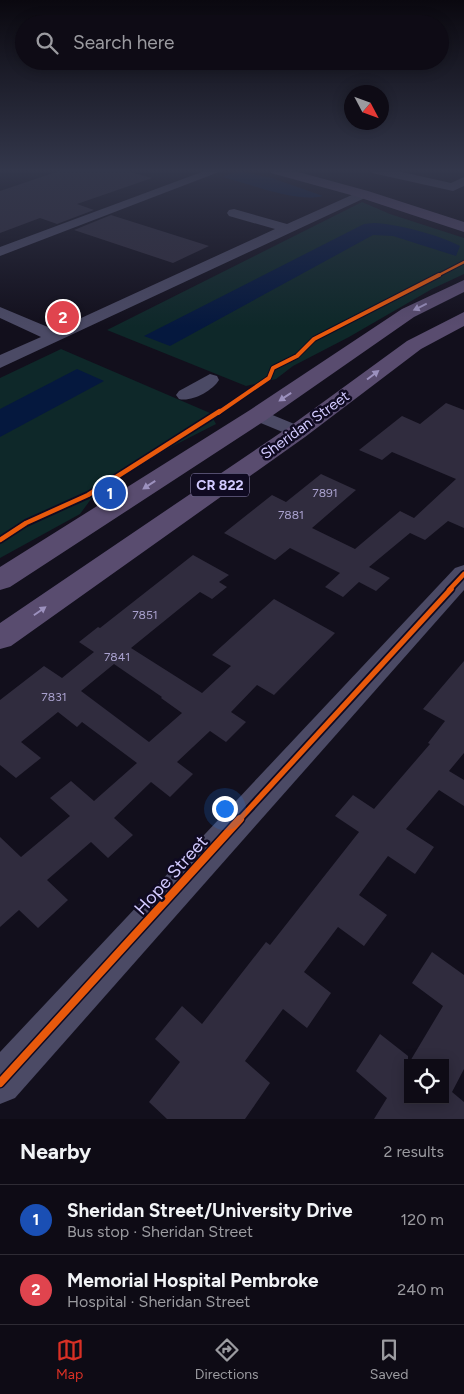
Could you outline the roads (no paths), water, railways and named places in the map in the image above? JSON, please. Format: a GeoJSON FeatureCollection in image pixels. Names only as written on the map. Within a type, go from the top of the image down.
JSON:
{"type":"FeatureCollection","features":[{"type":"Feature","properties":{"kind":"main road"},"geometry":{"type":"LineString","coordinates":[[449,222],[464,227]]}},
{"type":"Feature","properties":{"kind":"main road","name":"CR 822"},"geometry":{"type":"LineString","coordinates":[[0,580],[258,415],[408,313],[464,285]]}},
{"type":"Feature","properties":{"kind":"main road","name":"Sheridan Street"},"geometry":{"type":"LineString","coordinates":[[0,638],[297,432],[414,345],[464,318]]}},
{"type":"Feature","properties":{"kind":"street"},"geometry":{"type":"LineString","coordinates":[[0,252],[80,222]]}},
{"type":"Feature","properties":{"kind":"street"},"geometry":{"type":"LineString","coordinates":[[266,222],[289,229]]}},
{"type":"Feature","properties":{"kind":"street"},"geometry":{"type":"LineString","coordinates":[[0,362],[303,222]]}},
{"type":"Feature","properties":{"kind":"street"},"geometry":{"type":"LineString","coordinates":[[0,312],[54,336]]}},
{"type":"Feature","properties":{"kind":"street"},"geometry":{"type":"LineString","coordinates":[[186,395],[210,380]]}},
{"type":"Feature","properties":{"kind":"street"},"geometry":{"type":"LineString","coordinates":[[258,415],[297,432]]}},
{"type":"Feature","properties":{"kind":"street","name":"Hope Street"},"geometry":{"type":"LineString","coordinates":[[0,1083],[464,574]]}},
{"type":"Feature","properties":{"kind":"water"},"geometry":{"type":"Polygon","coordinates":[[[364,224],[394,225],[418,231],[460,246],[456,256],[393,236],[373,235],[170,346],[144,336],[364,224]]]}},
{"type":"Feature","properties":{"kind":"water"},"geometry":{"type":"Polygon","coordinates":[[[77,369],[104,381],[0,437],[0,409],[77,369]]]}},
{"type":"Feature","properties":{"kind":"place","name":"Memorial Hospital Pembroke"},"geometry":{"type":"Point","coordinates":[63,317]}},
{"type":"Feature","properties":{"kind":"place","name":"Sheridan Street/University Drive"},"geometry":{"type":"Point","coordinates":[110,493]}}]}
